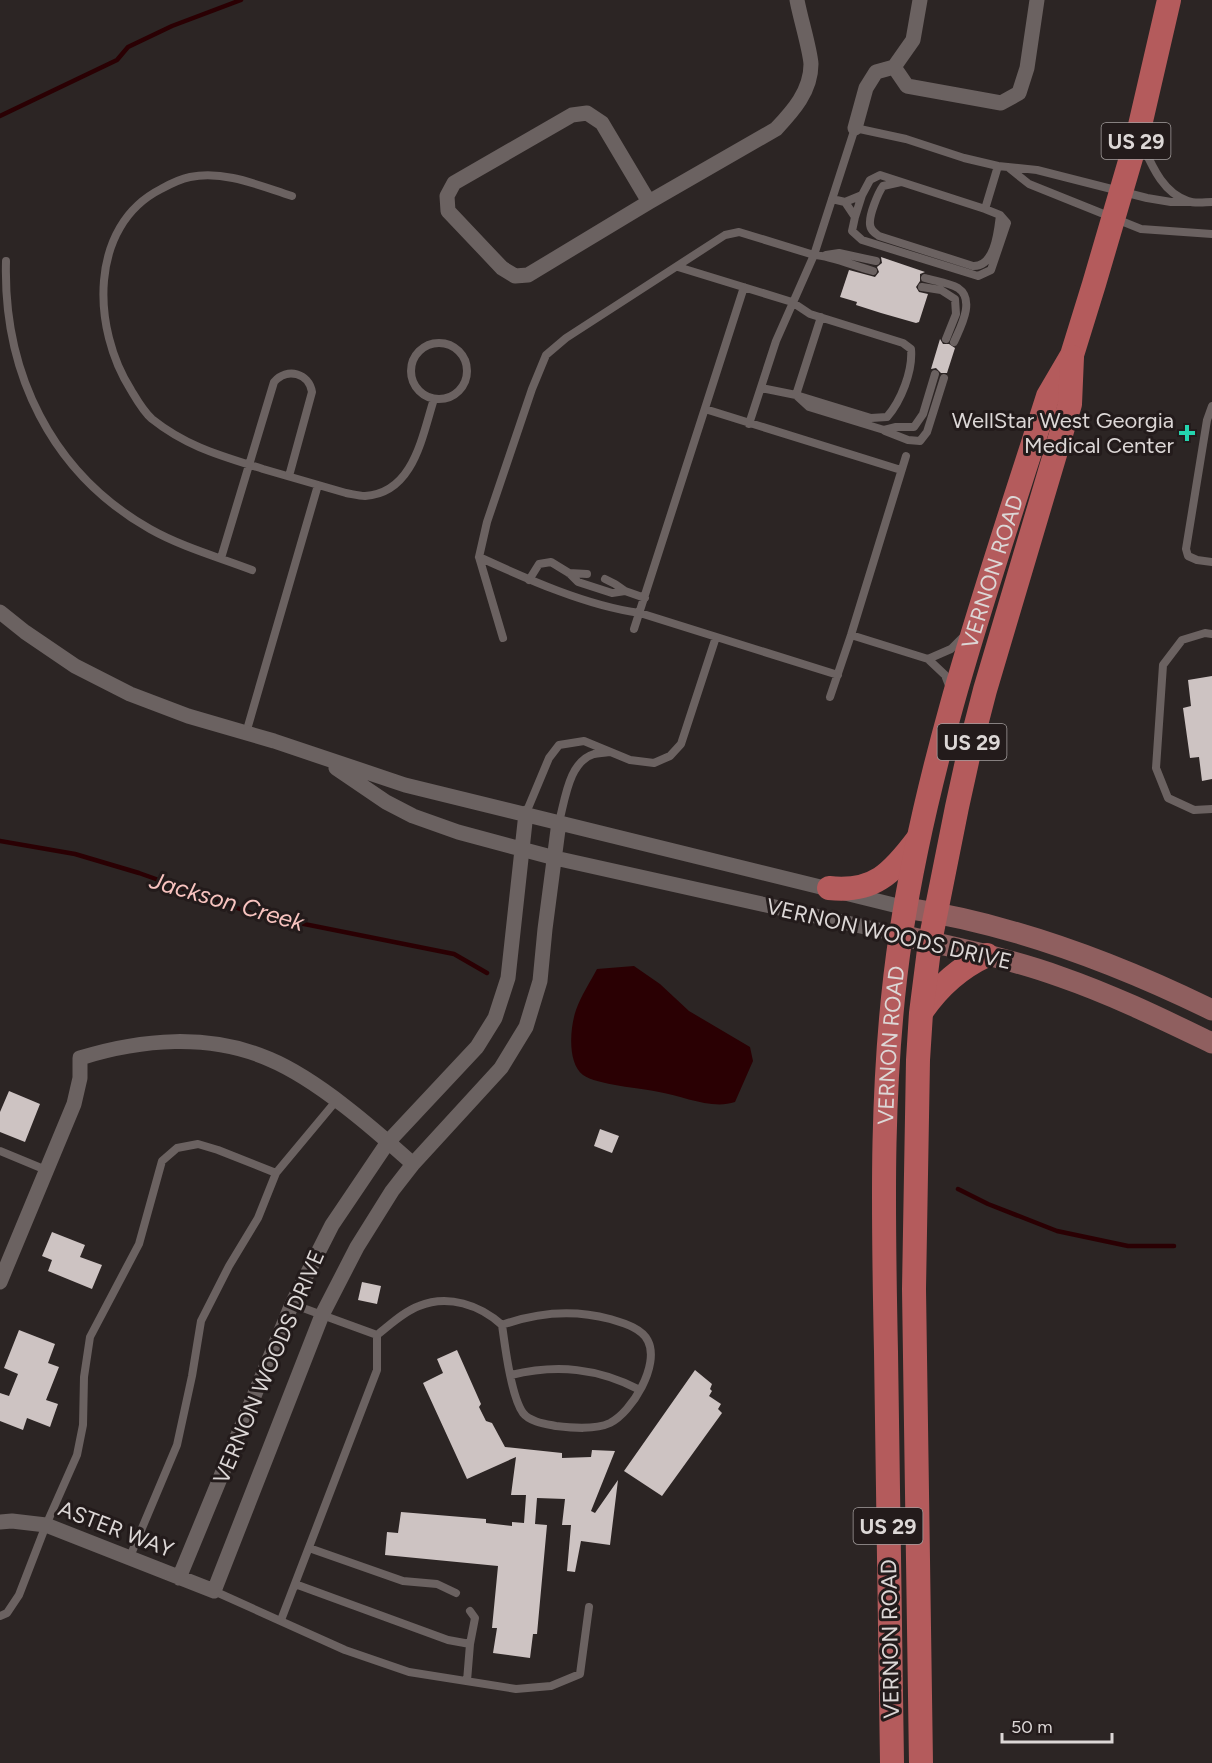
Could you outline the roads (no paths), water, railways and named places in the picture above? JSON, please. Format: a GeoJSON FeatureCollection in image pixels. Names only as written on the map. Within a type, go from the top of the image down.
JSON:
{"type":"FeatureCollection","features":[{"type":"Feature","properties":{"kind":"main road","name":"VERNON ROAD"},"geometry":{"type":"LineString","coordinates":[[892,1763],[883,1196],[888,1061],[901,935],[920,835],[954,697],[1048,396],[1072,355],[1138,134],[1169,0]]}},
{"type":"Feature","properties":{"kind":"main road","name":"VERNON ROAD"},"geometry":{"type":"LineString","coordinates":[[921,1763],[914,1289],[918,1060],[921,1013],[930,942],[957,807],[980,709],[1071,404],[1072,355]]}},
{"type":"Feature","properties":{"kind":"main road"},"geometry":{"type":"LineString","coordinates":[[829,888],[853,889],[876,882],[899,864],[920,835]]}},
{"type":"Feature","properties":{"kind":"main road"},"geometry":{"type":"LineString","coordinates":[[921,1013],[930,999],[952,976],[975,960],[987,955]]}},
{"type":"Feature","properties":{"kind":"street"},"geometry":{"type":"LineString","coordinates":[[649,202],[603,123],[587,113],[572,115],[454,183],[447,196],[448,211],[502,268],[515,276],[528,275],[776,129],[792,112],[805,91],[811,65],[797,0]]}},
{"type":"Feature","properties":{"kind":"street"},"geometry":{"type":"LineString","coordinates":[[855,128],[866,88],[876,72],[894,67],[913,40],[920,0]]}},
{"type":"Feature","properties":{"kind":"street"},"geometry":{"type":"LineString","coordinates":[[894,67],[907,86],[1001,103],[1019,93],[1027,68],[1037,0]]}},
{"type":"Feature","properties":{"kind":"street"},"geometry":{"type":"LineString","coordinates":[[0,612],[50,650],[102,681],[159,706],[405,785],[526,813]]}},
{"type":"Feature","properties":{"kind":"street"},"geometry":{"type":"LineString","coordinates":[[318,756],[386,802],[413,816],[458,832],[555,858]]}},
{"type":"Feature","properties":{"kind":"street","name":"VERNON WOODS DRIVE"},"geometry":{"type":"LineString","coordinates":[[179,1578],[292,1304],[333,1225],[388,1142],[477,1047],[495,1018],[508,978],[526,813],[906,908],[936,912],[992,925],[1060,945],[1119,968],[1212,1010]]}},
{"type":"Feature","properties":{"kind":"street","name":"VERNON WOODS DRIVE"},"geometry":{"type":"LineString","coordinates":[[214,1591],[322,1315],[338,1283],[374,1219],[413,1164],[501,1068],[526,1027],[540,981],[544,929],[559,822]]}},
{"type":"Feature","properties":{"kind":"street","name":"VERNON WOODS DRIVE"},"geometry":{"type":"LineString","coordinates":[[555,858],[987,955],[1095,989],[1212,1043]]}},
{"type":"Feature","properties":{"kind":"street"},"geometry":{"type":"LineString","coordinates":[[0,1282],[74,1104],[80,1078],[80,1058],[101,1052],[144,1044],[188,1042],[230,1046],[259,1055],[287,1068],[336,1101],[413,1164]]}},
{"type":"Feature","properties":{"kind":"street","name":"ASTER WAY"},"geometry":{"type":"LineString","coordinates":[[0,1522],[46,1525],[214,1591]]}},
{"type":"Feature","properties":{"kind":"lane"},"geometry":{"type":"LineString","coordinates":[[749,424],[776,341],[814,255],[855,128],[906,140],[964,158],[1010,168],[1037,170],[1147,198],[1171,202],[1212,203],[1212,197]]}},
{"type":"Feature","properties":{"kind":"lane"},"geometry":{"type":"LineString","coordinates":[[1138,134],[1154,172],[1174,194],[1190,202]]}},
{"type":"Feature","properties":{"kind":"lane"},"geometry":{"type":"LineString","coordinates":[[985,209],[998,166]]}},
{"type":"Feature","properties":{"kind":"lane"},"geometry":{"type":"LineString","coordinates":[[1010,168],[1029,184],[1141,229],[1212,234]]}},
{"type":"Feature","properties":{"kind":"lane"},"geometry":{"type":"LineString","coordinates":[[880,175],[985,209],[1000,215],[1007,223],[991,270],[978,276],[862,240],[852,231],[862,195],[870,180],[880,175]]}},
{"type":"Feature","properties":{"kind":"lane"},"geometry":{"type":"LineString","coordinates":[[292,196],[238,179],[214,176],[192,177],[175,182],[152,194],[137,205],[121,226],[111,247],[104,275],[104,320],[116,364],[139,403],[150,417],[204,451],[346,494],[365,496],[383,491],[401,480],[410,468],[434,399]]}},
{"type":"Feature","properties":{"kind":"lane"},"geometry":{"type":"LineString","coordinates":[[902,182],[883,186],[878,192],[870,224],[872,231],[879,236],[973,266],[980,266],[988,260],[998,234],[1000,215]]}},
{"type":"Feature","properties":{"kind":"lane"},"geometry":{"type":"LineString","coordinates":[[832,199],[845,201],[862,195]]}},
{"type":"Feature","properties":{"kind":"lane"},"geometry":{"type":"LineString","coordinates":[[845,201],[855,217]]}},
{"type":"Feature","properties":{"kind":"lane"},"geometry":{"type":"LineString","coordinates":[[503,638],[479,557],[487,522],[532,389],[546,355],[566,338],[725,235],[739,232],[814,255],[839,253],[876,261]]}},
{"type":"Feature","properties":{"kind":"lane"},"geometry":{"type":"LineString","coordinates":[[826,255],[836,261],[873,271]]}},
{"type":"Feature","properties":{"kind":"lane"},"geometry":{"type":"LineString","coordinates":[[6,261],[6,303],[15,352],[42,423],[72,466],[106,499],[129,516],[162,535],[252,570]]}},
{"type":"Feature","properties":{"kind":"lane"},"geometry":{"type":"LineString","coordinates":[[678,267],[792,302],[810,314],[903,343],[911,349],[912,360],[895,408],[886,417],[871,418],[761,387]]}},
{"type":"Feature","properties":{"kind":"lane"},"geometry":{"type":"LineString","coordinates":[[922,286],[941,290],[955,299],[956,314],[950,340],[966,310],[965,296],[958,288],[925,278]]}},
{"type":"Feature","properties":{"kind":"lane"},"geometry":{"type":"LineString","coordinates":[[634,629],[744,287]]}},
{"type":"Feature","properties":{"kind":"lane"},"geometry":{"type":"LineString","coordinates":[[796,395],[821,317]]}},
{"type":"Feature","properties":{"kind":"lane"},"geometry":{"type":"LineString","coordinates":[[435,343],[444,343],[460,352],[467,370],[466,379],[456,394],[447,399],[434,399],[420,394],[414,386],[410,368],[418,351],[435,343]]}},
{"type":"Feature","properties":{"kind":"lane"},"geometry":{"type":"LineString","coordinates":[[221,558],[274,382],[279,376],[288,372],[305,378],[311,384],[312,393],[289,476]]}},
{"type":"Feature","properties":{"kind":"lane"},"geometry":{"type":"LineString","coordinates":[[884,430],[914,427],[923,414],[935,374]]}},
{"type":"Feature","properties":{"kind":"lane"},"geometry":{"type":"LineString","coordinates":[[796,395],[809,407],[884,430],[908,440],[920,441],[927,432],[944,378]]}},
{"type":"Feature","properties":{"kind":"lane"},"geometry":{"type":"LineString","coordinates":[[1212,406],[1207,420],[1186,549],[1188,556],[1212,562]]}},
{"type":"Feature","properties":{"kind":"lane"},"geometry":{"type":"LineString","coordinates":[[705,409],[901,470]]}},
{"type":"Feature","properties":{"kind":"lane"},"geometry":{"type":"LineString","coordinates":[[830,697],[906,456]]}},
{"type":"Feature","properties":{"kind":"lane"},"geometry":{"type":"LineString","coordinates":[[246,733],[318,485]]}},
{"type":"Feature","properties":{"kind":"lane"},"geometry":{"type":"LineString","coordinates":[[479,557],[529,580],[623,610],[640,612],[838,675]]}},
{"type":"Feature","properties":{"kind":"lane"},"geometry":{"type":"LineString","coordinates":[[529,580],[539,564],[551,562],[569,573],[578,582],[612,593],[625,591]]}},
{"type":"Feature","properties":{"kind":"lane"},"geometry":{"type":"LineString","coordinates":[[569,573],[587,573]]}},
{"type":"Feature","properties":{"kind":"lane"},"geometry":{"type":"LineString","coordinates":[[605,579],[625,591],[645,598]]}},
{"type":"Feature","properties":{"kind":"lane"},"geometry":{"type":"LineString","coordinates":[[928,659],[951,649],[976,624]]}},
{"type":"Feature","properties":{"kind":"lane"},"geometry":{"type":"LineString","coordinates":[[1212,634],[1205,633],[1182,640],[1163,664],[1156,768],[1168,798],[1194,810],[1212,808]]}},
{"type":"Feature","properties":{"kind":"lane"},"geometry":{"type":"LineString","coordinates":[[851,635],[928,659],[945,675],[954,697]]}},
{"type":"Feature","properties":{"kind":"lane"},"geometry":{"type":"LineString","coordinates":[[526,813],[549,758],[559,746],[584,741],[630,760],[654,763],[670,756],[681,744],[716,637]]}},
{"type":"Feature","properties":{"kind":"lane"},"geometry":{"type":"LineString","coordinates":[[559,822],[570,782],[579,763],[592,754],[609,752]]}},
{"type":"Feature","properties":{"kind":"lane"},"geometry":{"type":"LineString","coordinates":[[129,1559],[177,1445],[201,1321],[229,1266],[258,1218],[276,1173],[336,1101]]}},
{"type":"Feature","properties":{"kind":"lane"},"geometry":{"type":"LineString","coordinates":[[0,1616],[7,1613],[19,1595],[81,1440],[84,1425],[84,1377],[90,1337],[139,1244],[162,1161],[177,1148],[198,1144],[276,1173]]}},
{"type":"Feature","properties":{"kind":"lane"},"geometry":{"type":"LineString","coordinates":[[0,1151],[46,1170]]}},
{"type":"Feature","properties":{"kind":"lane"},"geometry":{"type":"LineString","coordinates":[[377,1335],[418,1306],[442,1301],[477,1308],[502,1324],[533,1316],[566,1312],[598,1316],[640,1332],[648,1339],[651,1354],[649,1369],[628,1409],[608,1424],[593,1427],[564,1427],[527,1418],[521,1411],[516,1397],[502,1324]]}},
{"type":"Feature","properties":{"kind":"lane"},"geometry":{"type":"LineString","coordinates":[[292,1304],[377,1335]]}},
{"type":"Feature","properties":{"kind":"lane"},"geometry":{"type":"LineString","coordinates":[[282,1620],[377,1370],[377,1335]]}},
{"type":"Feature","properties":{"kind":"lane"},"geometry":{"type":"LineString","coordinates":[[511,1375],[544,1369],[577,1369],[609,1376],[640,1390]]}},
{"type":"Feature","properties":{"kind":"lane"},"geometry":{"type":"LineString","coordinates":[[309,1548],[403,1581],[437,1584],[456,1593]]}},
{"type":"Feature","properties":{"kind":"lane"},"geometry":{"type":"LineString","coordinates":[[295,1584],[448,1640],[470,1644]]}},
{"type":"Feature","properties":{"kind":"lane"},"geometry":{"type":"LineString","coordinates":[[214,1591],[345,1650],[409,1672],[516,1689],[551,1686],[580,1674],[589,1606]]}},
{"type":"Feature","properties":{"kind":"lane"},"geometry":{"type":"LineString","coordinates":[[467,1681],[475,1618],[470,1611]]}},
{"type":"Feature","properties":{"kind":"waterway"},"geometry":{"type":"LineString","coordinates":[[0,116],[117,60],[128,47],[172,26],[241,0]]}},
{"type":"Feature","properties":{"kind":"waterway","name":"Jackson Creek"},"geometry":{"type":"LineString","coordinates":[[0,841],[75,854],[139,873],[254,914],[454,954],[487,973]]}},
{"type":"Feature","properties":{"kind":"waterway","name":"Jackson Creek"},"geometry":{"type":"LineString","coordinates":[[958,1189],[988,1204],[1057,1231],[1128,1246],[1174,1246]]}},
{"type":"Feature","properties":{"kind":"place","name":"WellStar West Georgia Medical Center"},"geometry":{"type":"Point","coordinates":[1187,433]}}]}
